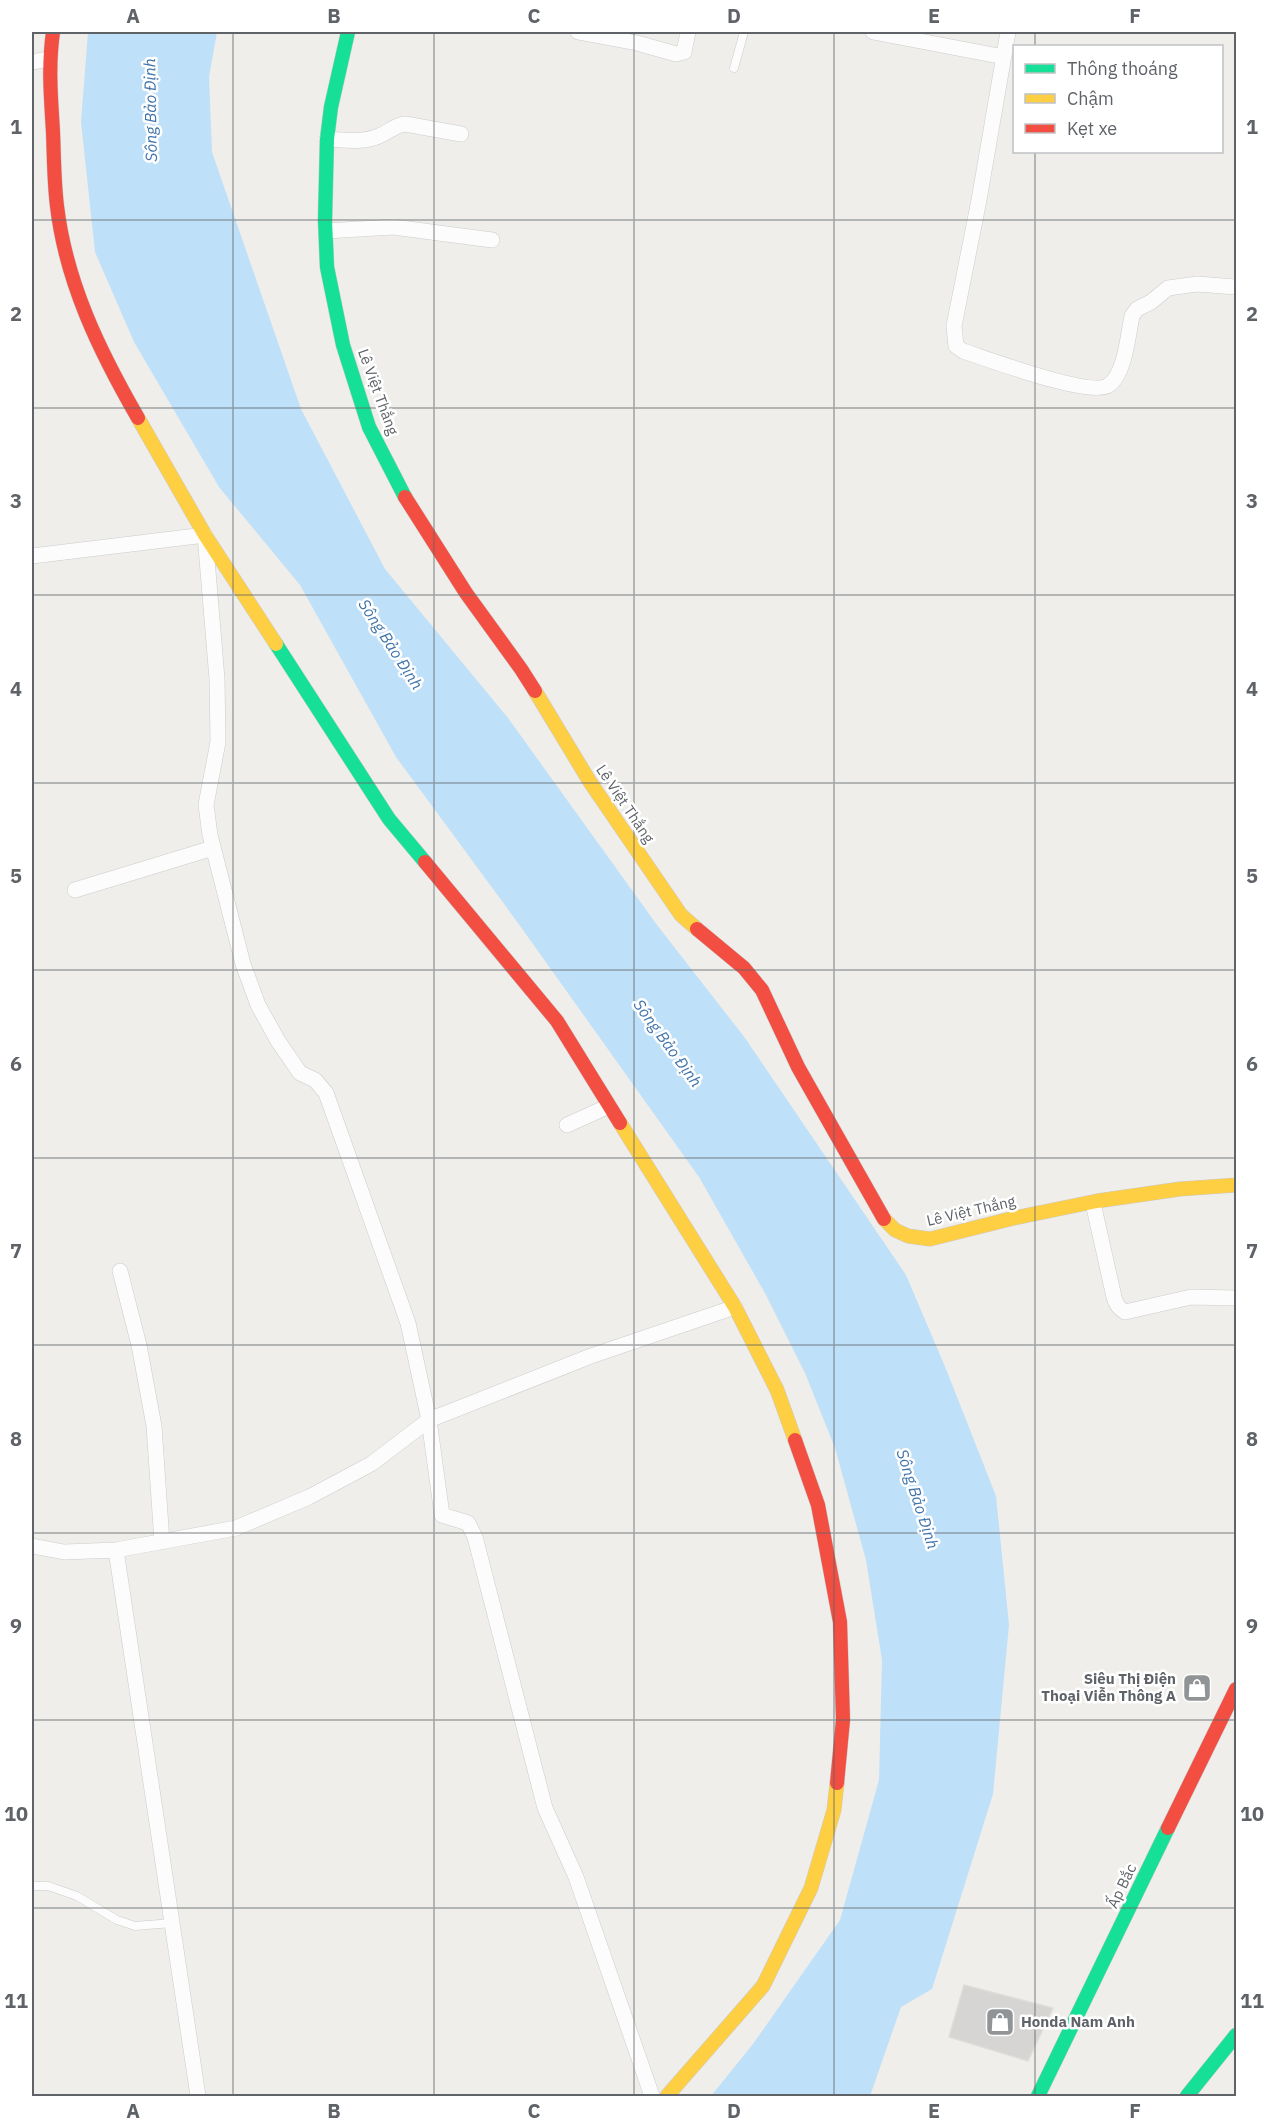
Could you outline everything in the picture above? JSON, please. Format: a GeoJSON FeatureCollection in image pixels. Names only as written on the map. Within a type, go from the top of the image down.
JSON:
{"type":"FeatureCollection","features":[{"type":"Feature","properties":{"kind":"street"},"geometry":{"type":"LineString","coordinates":[[53,32],[49,59],[57,206],[64,246],[81,305],[107,364],[205,535],[389,819],[557,1021],[735,1307],[777,1390],[818,1505],[840,1622],[843,1720],[834,1810],[811,1888],[763,1986],[667,2097]]}},
{"type":"Feature","properties":{"kind":"street","name":"Lê Việt Thắng"},"geometry":{"type":"LineString","coordinates":[[348,32],[331,107],[327,139],[327,267],[344,345],[369,427],[407,502],[466,593],[521,669],[590,782],[681,915],[744,968],[762,990],[798,1067],[888,1226],[900,1235],[929,1239],[1015,1218],[1093,1203],[1199,1187],[1236,1185]]}},
{"type":"Feature","properties":{"kind":"street"},"geometry":{"type":"LineString","coordinates":[[578,32],[637,43],[676,54],[684,52],[688,32]]}},
{"type":"Feature","properties":{"kind":"street"},"geometry":{"type":"LineString","coordinates":[[873,32],[1004,57]]}},
{"type":"Feature","properties":{"kind":"street"},"geometry":{"type":"LineString","coordinates":[[1008,32],[979,200],[954,326],[956,346],[963,351],[1070,385],[1092,389],[1102,388],[1109,385],[1121,370],[1132,316],[1137,309],[1168,288],[1197,284],[1236,286]]}},
{"type":"Feature","properties":{"kind":"street"},"geometry":{"type":"LineString","coordinates":[[32,62],[49,59]]}},
{"type":"Feature","properties":{"kind":"street"},"geometry":{"type":"LineString","coordinates":[[327,139],[360,141],[381,135],[399,124],[461,134]]}},
{"type":"Feature","properties":{"kind":"street"},"geometry":{"type":"LineString","coordinates":[[326,231],[393,226],[492,240]]}},
{"type":"Feature","properties":{"kind":"street"},"geometry":{"type":"LineString","coordinates":[[32,556],[205,535]]}},
{"type":"Feature","properties":{"kind":"street"},"geometry":{"type":"LineString","coordinates":[[205,535],[218,679],[218,742],[206,805],[213,848],[243,964],[258,1005],[278,1041],[300,1073],[315,1080],[326,1093],[403,1304],[429,1420],[441,1515],[468,1524],[475,1537],[545,1808],[576,1877],[652,2097]]}},
{"type":"Feature","properties":{"kind":"street"},"geometry":{"type":"LineString","coordinates":[[75,890],[213,848]]}},
{"type":"Feature","properties":{"kind":"street"},"geometry":{"type":"LineString","coordinates":[[567,1125],[609,1106]]}},
{"type":"Feature","properties":{"kind":"street"},"geometry":{"type":"LineString","coordinates":[[1093,1203],[1116,1305],[1125,1312],[1191,1297],[1236,1298]]}},
{"type":"Feature","properties":{"kind":"street"},"geometry":{"type":"LineString","coordinates":[[120,1271],[139,1345],[154,1426],[162,1542]]}},
{"type":"Feature","properties":{"kind":"street"},"geometry":{"type":"LineString","coordinates":[[32,1546],[64,1552],[116,1550],[236,1528],[309,1497],[370,1464],[429,1420],[591,1356],[735,1307]]}},
{"type":"Feature","properties":{"kind":"street"},"geometry":{"type":"LineString","coordinates":[[116,1550],[198,2097]]}},
{"type":"Feature","properties":{"kind":"street","name":"Ấp Bắc"},"geometry":{"type":"LineString","coordinates":[[1038,2097],[1236,1689]]}},
{"type":"Feature","properties":{"kind":"street"},"geometry":{"type":"LineString","coordinates":[[1187,2097],[1236,2035]]}},
{"type":"Feature","properties":{"kind":"lane"},"geometry":{"type":"LineString","coordinates":[[734,68],[744,32]]}},
{"type":"Feature","properties":{"kind":"lane"},"geometry":{"type":"LineString","coordinates":[[32,1886],[48,1886],[77,1896],[117,1920],[135,1926],[172,1923]]}},
{"type":"Feature","properties":{"kind":"water","name":"Sông Bảo Định"},"geometry":{"type":"Polygon","coordinates":[[[88,32],[217,32],[209,77],[212,152],[301,409],[385,569],[508,718],[657,925],[745,1038],[906,1275],[996,1496],[1009,1625],[993,1794],[932,1989],[901,2007],[870,2096],[711,2096],[753,2044],[840,1920],[879,1780],[882,1660],[866,1560],[835,1448],[805,1373],[766,1295],[699,1177],[518,923],[396,757],[300,585],[219,487],[134,342],[95,252],[81,122],[88,32]]]}},
{"type":"Feature","properties":{"kind":"building","name":"Honda Nam Anh"},"geometry":{"type":"Polygon","coordinates":[[[964,1985],[1053,2008],[1028,2061],[949,2037],[964,1985]]]}},
{"type":"Feature","properties":{"kind":"traffic: fast"},"geometry":{"type":"LineString","coordinates":[[348,32],[331,107],[327,139],[325,220],[327,267],[343,345],[369,427],[405,497]]}},
{"type":"Feature","properties":{"kind":"traffic: fast"},"geometry":{"type":"LineString","coordinates":[[276,644],[389,819],[425,862]]}},
{"type":"Feature","properties":{"kind":"traffic: fast"},"geometry":{"type":"LineString","coordinates":[[1038,2096],[1168,1828]]}},
{"type":"Feature","properties":{"kind":"traffic: fast"},"geometry":{"type":"LineString","coordinates":[[1187,2096],[1236,2035]]}},
{"type":"Feature","properties":{"kind":"traffic: slow"},"geometry":{"type":"LineString","coordinates":[[138,418],[205,535],[276,644]]}},
{"type":"Feature","properties":{"kind":"traffic: slow"},"geometry":{"type":"LineString","coordinates":[[535,691],[590,782],[681,915],[697,929]]}},
{"type":"Feature","properties":{"kind":"traffic: slow"},"geometry":{"type":"LineString","coordinates":[[620,1123],[735,1307],[777,1390],[795,1440]]}},
{"type":"Feature","properties":{"kind":"traffic: slow"},"geometry":{"type":"LineString","coordinates":[[884,1219],[895,1230],[908,1236],[930,1239],[1014,1218],[1097,1201],[1180,1189],[1236,1185]]}},
{"type":"Feature","properties":{"kind":"traffic: slow"},"geometry":{"type":"LineString","coordinates":[[667,2096],[763,1986],[811,1888],[834,1810],[837,1783]]}},
{"type":"Feature","properties":{"kind":"traffic: jam"},"geometry":{"type":"LineString","coordinates":[[53,32],[51,95],[55,188],[62,235],[68,262],[87,316],[138,418]]}},
{"type":"Feature","properties":{"kind":"traffic: jam"},"geometry":{"type":"LineString","coordinates":[[405,497],[466,593],[535,691]]}},
{"type":"Feature","properties":{"kind":"traffic: jam"},"geometry":{"type":"LineString","coordinates":[[425,862],[557,1021],[620,1123]]}},
{"type":"Feature","properties":{"kind":"traffic: jam"},"geometry":{"type":"LineString","coordinates":[[697,929],[744,968],[762,990],[798,1067],[884,1219]]}},
{"type":"Feature","properties":{"kind":"traffic: jam"},"geometry":{"type":"LineString","coordinates":[[795,1440],[818,1505],[840,1622],[843,1720],[837,1783]]}},
{"type":"Feature","properties":{"kind":"traffic: jam"},"geometry":{"type":"LineString","coordinates":[[1168,1828],[1236,1689]]}},
{"type":"Feature","properties":{"kind":"place","name":"Siêu Thị Điện Thoại Viễn Thông A"},"geometry":{"type":"Point","coordinates":[1197,1688]}},
{"type":"Feature","properties":{"kind":"place","name":"Honda Nam Anh"},"geometry":{"type":"Point","coordinates":[1000,2022]}}]}
